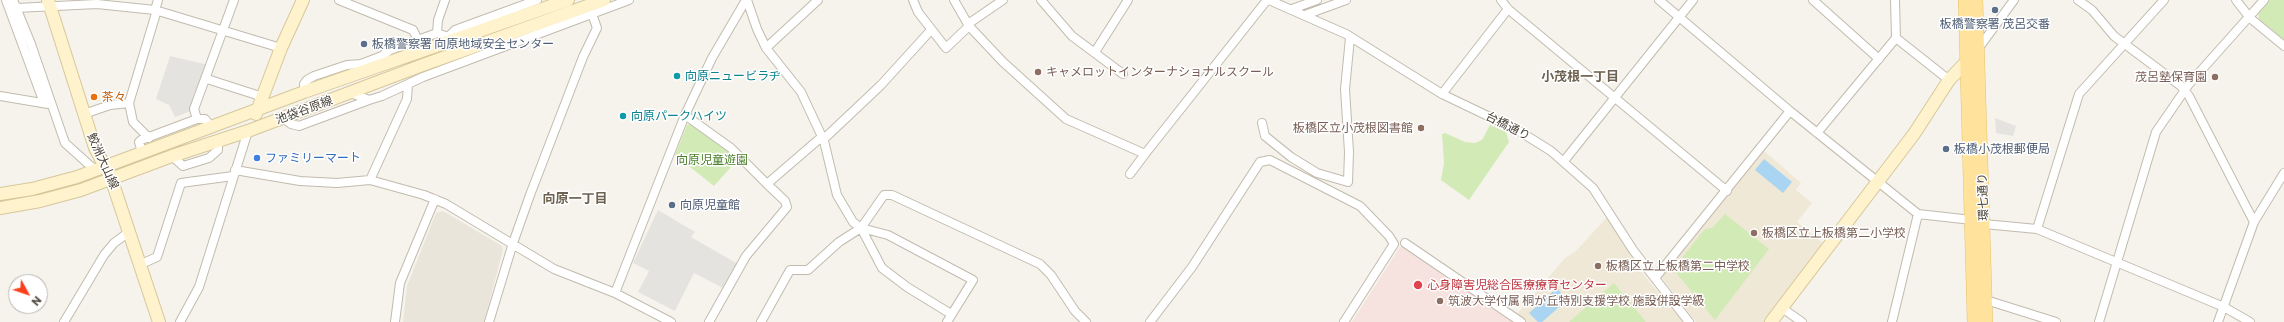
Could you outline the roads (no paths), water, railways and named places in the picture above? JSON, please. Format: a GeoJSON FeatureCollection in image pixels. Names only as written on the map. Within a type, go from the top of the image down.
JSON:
{"type":"FeatureCollection","features":[{"type":"Feature","properties":{"kind":"main road"},"geometry":{"type":"LineString","coordinates":[[248,131],[258,110],[281,48],[303,0]]}},
{"type":"Feature","properties":{"kind":"main road","name":"池袋谷原線"},"geometry":{"type":"LineString","coordinates":[[0,194],[55,184],[211,128],[444,41],[568,0]]}},
{"type":"Feature","properties":{"kind":"main road","name":"池袋谷原線"},"geometry":{"type":"LineString","coordinates":[[0,208],[59,196],[218,140],[248,131],[604,0]]}},
{"type":"Feature","properties":{"kind":"main road","name":"環七通り"},"geometry":{"type":"LineString","coordinates":[[1965,0],[1967,61],[1978,222],[1986,300],[1986,322]]}},
{"type":"Feature","properties":{"kind":"main road","name":"環七通り"},"geometry":{"type":"LineString","coordinates":[[1974,322],[1978,222],[1976,0]]}},
{"type":"Feature","properties":{"kind":"main road","name":"鮫洲大山線"},"geometry":{"type":"LineString","coordinates":[[49,3],[95,148],[99,168],[111,178],[159,322]]}},
{"type":"Feature","properties":{"kind":"main road"},"geometry":{"type":"LineString","coordinates":[[1771,322],[1914,134],[1949,80],[1967,61]]}},
{"type":"Feature","properties":{"kind":"street"},"geometry":{"type":"LineString","coordinates":[[6,0],[44,103]]}},
{"type":"Feature","properties":{"kind":"street"},"geometry":{"type":"LineString","coordinates":[[149,138],[133,122],[129,103],[158,0]]}},
{"type":"Feature","properties":{"kind":"street"},"geometry":{"type":"LineString","coordinates":[[197,119],[194,109],[234,0]]}},
{"type":"Feature","properties":{"kind":"street"},"geometry":{"type":"LineString","coordinates":[[339,0],[414,30],[418,40]]}},
{"type":"Feature","properties":{"kind":"street"},"geometry":{"type":"LineString","coordinates":[[445,0],[438,20],[437,33],[444,41],[455,30],[537,0]]}},
{"type":"Feature","properties":{"kind":"street"},"geometry":{"type":"LineString","coordinates":[[283,118],[291,124],[298,126],[382,96],[408,84],[629,0]]}},
{"type":"Feature","properties":{"kind":"street"},"geometry":{"type":"LineString","coordinates":[[746,0],[756,29],[766,48],[801,92],[822,138],[837,195],[853,222],[861,228],[888,235],[973,280],[949,318],[882,268],[861,228]]}},
{"type":"Feature","properties":{"kind":"street"},"geometry":{"type":"LineString","coordinates":[[615,293],[685,115],[712,58],[746,0]]}},
{"type":"Feature","properties":{"kind":"street"},"geometry":{"type":"LineString","coordinates":[[766,48],[818,0]]}},
{"type":"Feature","properties":{"kind":"street"},"geometry":{"type":"LineString","coordinates":[[912,0],[918,12],[946,48],[968,25],[1003,0]]}},
{"type":"Feature","properties":{"kind":"street"},"geometry":{"type":"LineString","coordinates":[[954,0],[968,25],[1004,62],[1066,119],[1145,154]]}},
{"type":"Feature","properties":{"kind":"street"},"geometry":{"type":"LineString","coordinates":[[1041,0],[1072,36],[1123,74]]}},
{"type":"Feature","properties":{"kind":"street"},"geometry":{"type":"LineString","coordinates":[[1095,52],[1128,0]]}},
{"type":"Feature","properties":{"kind":"street"},"geometry":{"type":"LineString","coordinates":[[1130,174],[1268,0]]}},
{"type":"Feature","properties":{"kind":"street","name":"台橋通り"},"geometry":{"type":"LineString","coordinates":[[1268,0],[1305,15],[1350,38],[1442,94],[1519,131],[1542,144],[1564,161],[1593,188],[1633,250],[1689,322]]}},
{"type":"Feature","properties":{"kind":"street"},"geometry":{"type":"LineString","coordinates":[[1292,9],[1317,0]]}},
{"type":"Feature","properties":{"kind":"street"},"geometry":{"type":"LineString","coordinates":[[1305,15],[1346,0]]}},
{"type":"Feature","properties":{"kind":"street"},"geometry":{"type":"LineString","coordinates":[[1501,0],[1508,9],[1727,191]]}},
{"type":"Feature","properties":{"kind":"street"},"geometry":{"type":"LineString","coordinates":[[1658,0],[1790,111],[1918,214],[2037,229],[2224,307],[2250,322]]}},
{"type":"Feature","properties":{"kind":"street"},"geometry":{"type":"LineString","coordinates":[[1564,161],[1693,0]]}},
{"type":"Feature","properties":{"kind":"street"},"geometry":{"type":"LineString","coordinates":[[1813,0],[1879,59]]}},
{"type":"Feature","properties":{"kind":"street"},"geometry":{"type":"LineString","coordinates":[[1817,133],[1896,38],[1895,0]]}},
{"type":"Feature","properties":{"kind":"street"},"geometry":{"type":"LineString","coordinates":[[1967,61],[1977,50],[2014,0]]}},
{"type":"Feature","properties":{"kind":"street"},"geometry":{"type":"LineString","coordinates":[[2078,0],[2092,10],[2114,36],[2184,90],[2254,222]]}},
{"type":"Feature","properties":{"kind":"street"},"geometry":{"type":"LineString","coordinates":[[2037,229],[2079,94],[2164,0]]}},
{"type":"Feature","properties":{"kind":"street"},"geometry":{"type":"LineString","coordinates":[[2236,0],[2250,18],[2284,46]]}},
{"type":"Feature","properties":{"kind":"street"},"geometry":{"type":"LineString","coordinates":[[2099,322],[2156,132],[2184,90],[2250,18],[2264,0]]}},
{"type":"Feature","properties":{"kind":"street"},"geometry":{"type":"LineString","coordinates":[[99,168],[65,143],[14,4],[97,2],[156,10],[281,48]]}},
{"type":"Feature","properties":{"kind":"street"},"geometry":{"type":"LineString","coordinates":[[1442,94],[1508,9]]}},
{"type":"Feature","properties":{"kind":"street"},"geometry":{"type":"LineString","coordinates":[[488,322],[513,243],[583,57],[597,28],[592,14]]}},
{"type":"Feature","properties":{"kind":"street"},"geometry":{"type":"LineString","coordinates":[[767,184],[822,138],[827,136],[881,85],[931,30]]}},
{"type":"Feature","properties":{"kind":"street"},"geometry":{"type":"LineString","coordinates":[[304,92],[304,84],[307,80],[314,76],[347,65],[361,64],[382,56],[390,50],[437,33]]}},
{"type":"Feature","properties":{"kind":"street"},"geometry":{"type":"LineString","coordinates":[[1262,123],[1265,136],[1291,157],[1317,173],[1348,182],[1349,152],[1345,89],[1350,38]]}},
{"type":"Feature","properties":{"kind":"street"},"geometry":{"type":"LineString","coordinates":[[1896,38],[1949,80]]}},
{"type":"Feature","properties":{"kind":"street"},"geometry":{"type":"LineString","coordinates":[[206,79],[263,97]]}},
{"type":"Feature","properties":{"kind":"street"},"geometry":{"type":"LineString","coordinates":[[370,180],[407,99],[408,84]]}},
{"type":"Feature","properties":{"kind":"street"},"geometry":{"type":"LineString","coordinates":[[351,93],[369,100]]}},
{"type":"Feature","properties":{"kind":"street"},"geometry":{"type":"LineString","coordinates":[[0,96],[52,105]]}},
{"type":"Feature","properties":{"kind":"street"},"geometry":{"type":"LineString","coordinates":[[84,114],[110,105],[129,103]]}},
{"type":"Feature","properties":{"kind":"street"},"geometry":{"type":"LineString","coordinates":[[1655,278],[1727,191],[1790,111]]}},
{"type":"Feature","properties":{"kind":"street"},"geometry":{"type":"LineString","coordinates":[[685,115],[731,148],[785,201],[788,207],[746,256],[709,322]]}},
{"type":"Feature","properties":{"kind":"street"},"geometry":{"type":"LineString","coordinates":[[142,152],[139,142],[197,119],[205,119],[211,128]]}},
{"type":"Feature","properties":{"kind":"street"},"geometry":{"type":"LineString","coordinates":[[180,322],[199,287],[248,131]]}},
{"type":"Feature","properties":{"kind":"street"},"geometry":{"type":"LineString","coordinates":[[1150,322],[1192,267],[1260,162],[1270,160],[1360,206],[1389,236],[1394,244],[1344,322]]}},
{"type":"Feature","properties":{"kind":"street"},"geometry":{"type":"LineString","coordinates":[[139,265],[157,257],[181,183],[234,173],[300,181],[337,183],[370,180],[401,187],[435,199],[513,243],[554,269],[615,293],[671,322]]}},
{"type":"Feature","properties":{"kind":"street"},"geometry":{"type":"LineString","coordinates":[[2218,322],[2254,222],[2284,173]]}},
{"type":"Feature","properties":{"kind":"street"},"geometry":{"type":"LineString","coordinates":[[761,322],[790,270],[808,270],[839,242],[861,228],[884,195],[892,196],[1040,264],[1051,275],[1075,311],[1086,322]]}},
{"type":"Feature","properties":{"kind":"street"},"geometry":{"type":"LineString","coordinates":[[395,322],[400,283],[435,199]]}},
{"type":"Feature","properties":{"kind":"street"},"geometry":{"type":"LineString","coordinates":[[1892,322],[1918,214]]}},
{"type":"Feature","properties":{"kind":"street"},"geometry":{"type":"LineString","coordinates":[[64,322],[104,255],[114,243],[129,232]]}},
{"type":"Feature","properties":{"kind":"street"},"geometry":{"type":"LineString","coordinates":[[1405,243],[1521,322]]}},
{"type":"Feature","properties":{"kind":"street"},"geometry":{"type":"LineString","coordinates":[[1986,300],[2056,322]]}},
{"type":"Feature","properties":{"kind":"street"},"geometry":{"type":"LineString","coordinates":[[1782,308],[1802,322]]}},
{"type":"Feature","properties":{"kind":"water"},"geometry":{"type":"Polygon","coordinates":[[[1764,159],[1792,182],[1783,193],[1755,170],[1764,159]]]}},
{"type":"Feature","properties":{"kind":"water"},"geometry":{"type":"Polygon","coordinates":[[[1557,288],[1567,300],[1542,322],[1538,322],[1529,313],[1557,288]]]}},
{"type":"Feature","properties":{"kind":"place","name":"板橋警察署 茂呂交番"},"geometry":{"type":"Point","coordinates":[1995,10]}},
{"type":"Feature","properties":{"kind":"place","name":"板橋警察署 向原地域安全センター"},"geometry":{"type":"Point","coordinates":[364,44]}},
{"type":"Feature","properties":{"kind":"place","name":"キャメロットインターナショナルスクール"},"geometry":{"type":"Point","coordinates":[1038,72]}},
{"type":"Feature","properties":{"kind":"place","name":"向原ニュービラヂ"},"geometry":{"type":"Point","coordinates":[677,76]}},
{"type":"Feature","properties":{"kind":"place","name":"茂呂塾保育園"},"geometry":{"type":"Point","coordinates":[2215,77]}},
{"type":"Feature","properties":{"kind":"place","name":"茶々"},"geometry":{"type":"Point","coordinates":[94,97]}},
{"type":"Feature","properties":{"kind":"place","name":"向原パークハイツ"},"geometry":{"type":"Point","coordinates":[623,116]}},
{"type":"Feature","properties":{"kind":"place","name":"板橋区立小茂根図書館"},"geometry":{"type":"Point","coordinates":[1421,128]}},
{"type":"Feature","properties":{"kind":"place","name":"板橋小茂根郵便局"},"geometry":{"type":"Point","coordinates":[1946,149]}},
{"type":"Feature","properties":{"kind":"place","name":"ファミリーマート"},"geometry":{"type":"Point","coordinates":[257,158]}},
{"type":"Feature","properties":{"kind":"place","name":"向原児童館"},"geometry":{"type":"Point","coordinates":[672,205]}},
{"type":"Feature","properties":{"kind":"place","name":"板橋区立上板橋第二小学校"},"geometry":{"type":"Point","coordinates":[1754,233]}},
{"type":"Feature","properties":{"kind":"place","name":"板橋区立上板橋第二中学校"},"geometry":{"type":"Point","coordinates":[1598,266]}},
{"type":"Feature","properties":{"kind":"place","name":"心身障害児総合医療療育センター"},"geometry":{"type":"Point","coordinates":[1418,285]}},
{"type":"Feature","properties":{"kind":"place","name":"筑波大学付属 桐が丘特別支援学校 施設併設学級"},"geometry":{"type":"Point","coordinates":[1440,301]}},
{"type":"Feature","properties":{"kind":"district","name":"小茂根一丁目"},"geometry":{"type":"Point","coordinates":[1580,77]}},
{"type":"Feature","properties":{"kind":"district","name":"向原一丁目"},"geometry":{"type":"Point","coordinates":[575,199]}},
{"type":"Feature","properties":{"kind":"park label","name":"向原児童遊園"},"geometry":{"type":"Point","coordinates":[712,160]}}]}
